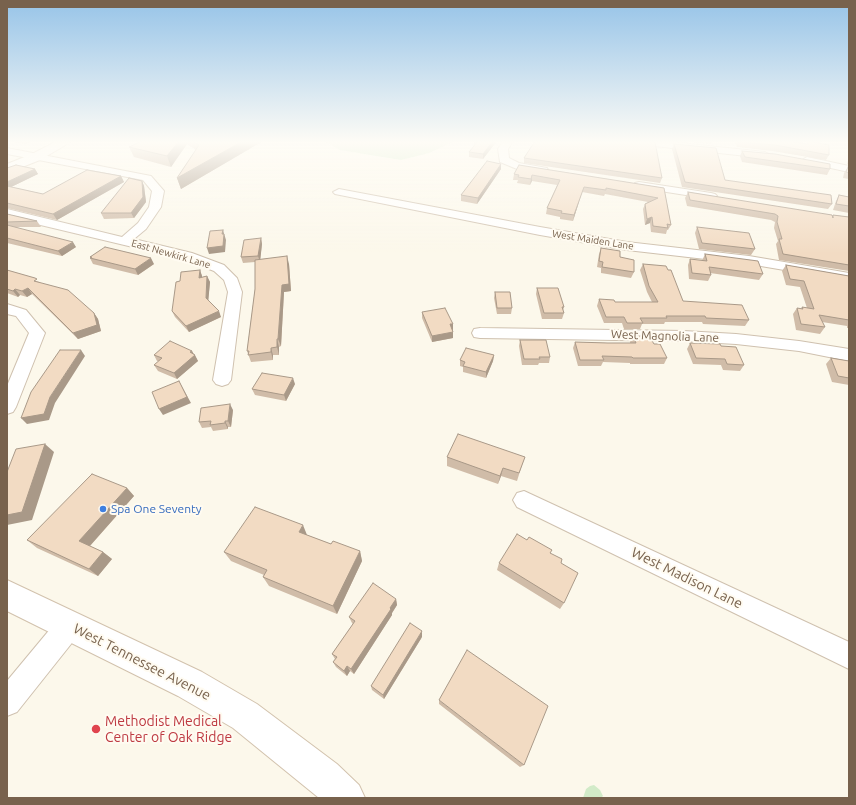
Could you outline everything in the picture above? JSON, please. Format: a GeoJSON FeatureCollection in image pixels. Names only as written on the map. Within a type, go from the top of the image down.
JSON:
{"type":"FeatureCollection","features":[{"type":"Feature","properties":{"kind":"street"},"geometry":{"type":"LineString","coordinates":[[124,240],[142,226],[155,207],[158,191],[147,179]]}},
{"type":"Feature","properties":{"kind":"street"},"geometry":{"type":"LineString","coordinates":[[629,184],[721,198]]}},
{"type":"Feature","properties":{"kind":"street","name":"West Maiden Lane"},"geometry":{"type":"LineString","coordinates":[[339,192],[534,230],[628,246],[749,260],[849,277]]}},
{"type":"Feature","properties":{"kind":"street","name":"East Newkirk Lane"},"geometry":{"type":"LineString","coordinates":[[7,213],[187,256],[219,268],[230,278],[235,292],[222,380]]}},
{"type":"Feature","properties":{"kind":"street"},"geometry":{"type":"LineString","coordinates":[[7,309],[21,313],[37,333],[7,407]]}},
{"type":"Feature","properties":{"kind":"street","name":"West Magnolia Lane"},"geometry":{"type":"LineString","coordinates":[[480,333],[625,334],[714,338],[799,346],[849,355]]}},
{"type":"Feature","properties":{"kind":"street","name":"West Madison Lane"},"geometry":{"type":"LineString","coordinates":[[524,500],[849,656]]}},
{"type":"Feature","properties":{"kind":"street","name":"West Tennessee Avenue"},"geometry":{"type":"LineString","coordinates":[[7,594],[190,684],[245,716],[324,776],[346,798]]}},
{"type":"Feature","properties":{"kind":"street"},"geometry":{"type":"LineString","coordinates":[[7,702],[70,625]]}},
{"type":"Feature","properties":{"kind":"green space"},"geometry":{"type":"Polygon","coordinates":[[[594,785],[600,790],[603,796],[601,798],[583,798],[586,789],[594,785]]]}},
{"type":"Feature","properties":{"kind":"building"},"geometry":{"type":"Polygon","coordinates":[[[7,179],[14,179],[7,182],[7,179]]]}},
{"type":"Feature","properties":{"kind":"building"},"geometry":{"type":"Polygon","coordinates":[[[71,179],[116,179],[53,214],[7,203],[7,186],[43,194],[71,179]]]}},
{"type":"Feature","properties":{"kind":"building"},"geometry":{"type":"Polygon","coordinates":[[[129,179],[142,181],[143,197],[131,213],[101,213],[129,179]]]}},
{"type":"Feature","properties":{"kind":"building"},"geometry":{"type":"Polygon","coordinates":[[[474,179],[491,179],[478,198],[461,195],[474,179]]]}},
{"type":"Feature","properties":{"kind":"building"},"geometry":{"type":"Polygon","coordinates":[[[552,179],[605,179],[664,188],[671,225],[667,224],[668,228],[653,226],[652,217],[647,219],[645,204],[658,198],[606,188],[606,190],[584,187],[574,215],[561,213],[562,211],[547,208],[560,180],[552,179]]]}},
{"type":"Feature","properties":{"kind":"building"},"geometry":{"type":"Polygon","coordinates":[[[684,179],[725,179],[725,180],[831,195],[832,204],[685,182],[684,179]]]}},
{"type":"Feature","properties":{"kind":"building"},"geometry":{"type":"Polygon","coordinates":[[[688,192],[832,215],[833,218],[833,215],[849,217],[849,265],[783,254],[779,239],[782,239],[777,222],[778,216],[775,214],[690,200],[688,192]]]}},
{"type":"Feature","properties":{"kind":"building"},"geometry":{"type":"Polygon","coordinates":[[[839,195],[849,197],[849,206],[836,204],[839,195]]]}},
{"type":"Feature","properties":{"kind":"building"},"geometry":{"type":"Polygon","coordinates":[[[7,214],[37,221],[7,222],[7,214]]]}},
{"type":"Feature","properties":{"kind":"building"},"geometry":{"type":"Polygon","coordinates":[[[7,225],[73,242],[58,251],[7,238],[7,225]]]}},
{"type":"Feature","properties":{"kind":"building"},"geometry":{"type":"Polygon","coordinates":[[[697,227],[749,233],[755,249],[702,243],[697,227]]]}},
{"type":"Feature","properties":{"kind":"building"},"geometry":{"type":"Polygon","coordinates":[[[223,230],[223,246],[207,248],[210,231],[223,230]]]}},
{"type":"Feature","properties":{"kind":"building"},"geometry":{"type":"Polygon","coordinates":[[[261,238],[258,256],[241,257],[244,240],[261,238]]]}},
{"type":"Feature","properties":{"kind":"building"},"geometry":{"type":"Polygon","coordinates":[[[105,247],[151,258],[135,269],[90,258],[105,247]]]}},
{"type":"Feature","properties":{"kind":"building"},"geometry":{"type":"Polygon","coordinates":[[[601,248],[620,251],[620,257],[634,260],[634,272],[602,267],[603,262],[599,261],[601,248]]]}},
{"type":"Feature","properties":{"kind":"building"},"geometry":{"type":"Polygon","coordinates":[[[705,254],[758,261],[763,274],[709,267],[711,275],[692,273],[690,259],[707,261],[705,254]]]}},
{"type":"Feature","properties":{"kind":"building"},"geometry":{"type":"Polygon","coordinates":[[[287,256],[289,284],[282,285],[277,347],[271,348],[271,352],[248,355],[249,351],[247,351],[255,289],[255,260],[287,256]]]}},
{"type":"Feature","properties":{"kind":"building"},"geometry":{"type":"Polygon","coordinates":[[[643,264],[666,266],[668,270],[671,270],[683,301],[742,305],[749,320],[706,318],[705,316],[666,316],[667,318],[640,318],[643,323],[627,323],[624,317],[606,317],[599,299],[614,300],[615,302],[658,302],[649,286],[643,264]]]}},
{"type":"Feature","properties":{"kind":"building"},"geometry":{"type":"Polygon","coordinates":[[[786,265],[849,276],[849,320],[819,315],[825,327],[801,324],[797,308],[803,309],[802,307],[814,309],[804,281],[790,279],[786,265]]]}},
{"type":"Feature","properties":{"kind":"building"},"geometry":{"type":"Polygon","coordinates":[[[7,270],[37,279],[34,281],[68,290],[94,313],[97,325],[73,333],[28,288],[22,291],[7,289],[7,270]]]}},
{"type":"Feature","properties":{"kind":"building"},"geometry":{"type":"Polygon","coordinates":[[[200,270],[199,278],[207,276],[206,298],[219,311],[186,326],[172,311],[176,282],[180,281],[181,272],[200,270]]]}},
{"type":"Feature","properties":{"kind":"building"},"geometry":{"type":"Polygon","coordinates":[[[537,288],[558,288],[564,307],[562,307],[564,313],[544,313],[537,288]]]}},
{"type":"Feature","properties":{"kind":"building"},"geometry":{"type":"Polygon","coordinates":[[[495,292],[510,292],[512,308],[497,308],[495,292]]]}},
{"type":"Feature","properties":{"kind":"building"},"geometry":{"type":"Polygon","coordinates":[[[445,308],[453,324],[450,324],[453,332],[432,336],[422,312],[445,308]]]}},
{"type":"Feature","properties":{"kind":"building"},"geometry":{"type":"Polygon","coordinates":[[[633,336],[649,336],[654,344],[660,344],[667,358],[602,356],[604,360],[580,360],[575,342],[636,343],[633,336]]]}},
{"type":"Feature","properties":{"kind":"building"},"geometry":{"type":"Polygon","coordinates":[[[520,340],[546,340],[550,357],[539,357],[540,359],[524,359],[520,340]]]}},
{"type":"Feature","properties":{"kind":"building"},"geometry":{"type":"Polygon","coordinates":[[[170,341],[192,351],[190,352],[195,355],[174,373],[154,365],[162,358],[154,355],[170,341]]]}},
{"type":"Feature","properties":{"kind":"building"},"geometry":{"type":"Polygon","coordinates":[[[690,343],[720,344],[721,346],[736,347],[744,365],[727,364],[725,359],[696,358],[690,343]]]}},
{"type":"Feature","properties":{"kind":"building"},"geometry":{"type":"Polygon","coordinates":[[[466,348],[494,355],[486,372],[463,366],[465,362],[460,360],[466,348]]]}},
{"type":"Feature","properties":{"kind":"building"},"geometry":{"type":"Polygon","coordinates":[[[60,350],[81,350],[50,397],[44,414],[21,418],[31,392],[60,350]]]}},
{"type":"Feature","properties":{"kind":"building"},"geometry":{"type":"Polygon","coordinates":[[[831,358],[849,361],[849,378],[838,376],[831,358]]]}},
{"type":"Feature","properties":{"kind":"building"},"geometry":{"type":"Polygon","coordinates":[[[262,373],[293,378],[284,395],[252,389],[262,373]]]}},
{"type":"Feature","properties":{"kind":"building"},"geometry":{"type":"Polygon","coordinates":[[[179,381],[187,397],[159,409],[152,392],[179,381]]]}},
{"type":"Feature","properties":{"kind":"building"},"geometry":{"type":"Polygon","coordinates":[[[230,404],[228,421],[225,421],[225,423],[210,425],[211,421],[199,422],[201,408],[230,404]]]}},
{"type":"Feature","properties":{"kind":"building"},"geometry":{"type":"Polygon","coordinates":[[[458,434],[525,457],[519,473],[503,468],[500,476],[447,457],[458,434]]]}},
{"type":"Feature","properties":{"kind":"building"},"geometry":{"type":"Polygon","coordinates":[[[45,444],[22,512],[7,515],[7,472],[16,449],[45,444]]]}},
{"type":"Feature","properties":{"kind":"building"},"geometry":{"type":"Polygon","coordinates":[[[92,474],[127,488],[79,541],[103,552],[89,569],[27,540],[92,474]]]}},
{"type":"Feature","properties":{"kind":"building"},"geometry":{"type":"Polygon","coordinates":[[[255,507],[303,525],[299,532],[331,544],[333,541],[360,551],[333,606],[263,577],[267,570],[224,552],[255,507]]]}},
{"type":"Feature","properties":{"kind":"building"},"geometry":{"type":"Polygon","coordinates":[[[517,534],[527,540],[529,537],[552,550],[550,553],[562,559],[561,563],[578,573],[564,603],[499,563],[517,534]]]}},
{"type":"Feature","properties":{"kind":"building"},"geometry":{"type":"Polygon","coordinates":[[[373,583],[396,599],[390,608],[391,609],[351,669],[347,666],[344,671],[333,662],[337,657],[332,654],[355,621],[349,617],[373,583]]]}},
{"type":"Feature","properties":{"kind":"building"},"geometry":{"type":"Polygon","coordinates":[[[410,623],[422,631],[383,695],[371,686],[410,623]]]}},
{"type":"Feature","properties":{"kind":"building"},"geometry":{"type":"Polygon","coordinates":[[[467,650],[548,706],[524,765],[439,700],[467,650]]]}},
{"type":"Feature","properties":{"kind":"place","name":"Spa One Seventy"},"geometry":{"type":"Point","coordinates":[103,509]}},
{"type":"Feature","properties":{"kind":"place","name":"Methodist Medical Center of Oak Ridge"},"geometry":{"type":"Point","coordinates":[96,729]}}]}
